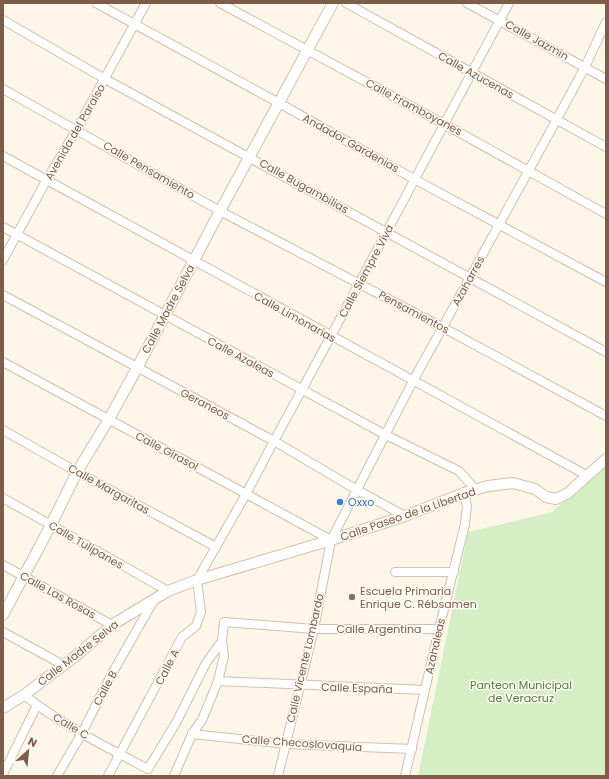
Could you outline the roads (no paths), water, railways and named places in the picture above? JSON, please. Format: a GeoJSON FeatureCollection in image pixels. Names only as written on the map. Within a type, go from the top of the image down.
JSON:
{"type":"FeatureCollection","features":[{"type":"Feature","properties":{"kind":"street","name":"Andador Gardenias"},"geometry":{"type":"LineString","coordinates":[[96,3],[414,179],[606,282]]}},
{"type":"Feature","properties":{"kind":"street","name":"Avenida del Paraíso"},"geometry":{"type":"LineString","coordinates":[[3,260],[46,181],[77,130],[146,3]]}},
{"type":"Feature","properties":{"kind":"street","name":"Calle Framboyanes"},"geometry":{"type":"LineString","coordinates":[[220,3],[444,124],[606,214]]}},
{"type":"Feature","properties":{"kind":"street","name":"Calle Madre Selva"},"geometry":{"type":"LineString","coordinates":[[3,614],[51,525],[76,472],[109,420],[220,211],[334,3]]}},
{"type":"Feature","properties":{"kind":"street","name":"Calle Azucenas"},"geometry":{"type":"LineString","coordinates":[[346,3],[606,147]]}},
{"type":"Feature","properties":{"kind":"street","name":"Calle Jazmín"},"geometry":{"type":"LineString","coordinates":[[467,3],[606,78]]}},
{"type":"Feature","properties":{"kind":"street","name":"Calle Siempre Viva"},"geometry":{"type":"LineString","coordinates":[[197,580],[246,494],[414,179],[473,73],[509,3]]}},
{"type":"Feature","properties":{"kind":"street","name":"Calle Bugambilias"},"geometry":{"type":"LineString","coordinates":[[3,20],[105,78],[606,352]]}},
{"type":"Feature","properties":{"kind":"street","name":"Azaharres"},"geometry":{"type":"LineString","coordinates":[[331,540],[384,434],[557,119],[585,67],[606,22]]}},
{"type":"Feature","properties":{"kind":"street"},"geometry":{"type":"LineString","coordinates":[[3,89],[77,130]]}},
{"type":"Feature","properties":{"kind":"street","name":"Calle Pensamiento"},"geometry":{"type":"LineString","coordinates":[[77,130],[220,211]]}},
{"type":"Feature","properties":{"kind":"street","name":"Calle Limonarias"},"geometry":{"type":"LineString","coordinates":[[3,156],[46,181],[194,260],[588,476]]}},
{"type":"Feature","properties":{"kind":"street","name":"Pensamientos"},"geometry":{"type":"LineString","coordinates":[[220,211],[442,327],[606,416]]}},
{"type":"Feature","properties":{"kind":"street","name":"Calle Azaleas"},"geometry":{"type":"LineString","coordinates":[[3,227],[384,434],[459,471],[476,490]]}},
{"type":"Feature","properties":{"kind":"street","name":"Geraneos"},"geometry":{"type":"LineString","coordinates":[[3,295],[274,441],[357,490],[406,516]]}},
{"type":"Feature","properties":{"kind":"street","name":"Calle Girasol"},"geometry":{"type":"LineString","coordinates":[[3,362],[331,540]]}},
{"type":"Feature","properties":{"kind":"street","name":"Calle Margaritas"},"geometry":{"type":"LineString","coordinates":[[3,430],[76,472],[216,547]]}},
{"type":"Feature","properties":{"kind":"street","name":"Calle Paseo de la Libertad"},"geometry":{"type":"LineString","coordinates":[[197,580],[406,516],[464,493],[488,486],[513,483],[535,489],[546,497],[556,499],[568,493],[606,459]]}},
{"type":"Feature","properties":{"kind":"street","name":"Azahaleas"},"geometry":{"type":"LineString","coordinates":[[406,776],[438,629],[454,572],[465,524],[467,506],[464,493]]}},
{"type":"Feature","properties":{"kind":"street","name":"Calle Tulipanes"},"geometry":{"type":"LineString","coordinates":[[3,498],[168,591]]}},
{"type":"Feature","properties":{"kind":"street","name":"Calle Vicente Lombardo"},"geometry":{"type":"LineString","coordinates":[[278,776],[314,629],[331,540]]}},
{"type":"Feature","properties":{"kind":"street","name":"Calle Las Rosas"},"geometry":{"type":"LineString","coordinates":[[3,565],[112,625]]}},
{"type":"Feature","properties":{"kind":"street"},"geometry":{"type":"LineString","coordinates":[[395,572],[454,572]]}},
{"type":"Feature","properties":{"kind":"street","name":"Calle Madre Selva"},"geometry":{"type":"LineString","coordinates":[[5,705],[24,695],[77,655],[112,625],[168,591],[197,580]]}},
{"type":"Feature","properties":{"kind":"street","name":"Calle A"},"geometry":{"type":"LineString","coordinates":[[108,776],[149,702],[182,637],[196,626],[201,612],[197,580]]}},
{"type":"Feature","properties":{"kind":"street","name":"Calle B"},"geometry":{"type":"LineString","coordinates":[[57,776],[82,733],[109,679],[154,600]]}},
{"type":"Feature","properties":{"kind":"street","name":"Calle Argentina"},"geometry":{"type":"LineString","coordinates":[[222,641],[224,622],[314,629],[438,629]]}},
{"type":"Feature","properties":{"kind":"street"},"geometry":{"type":"LineString","coordinates":[[3,632],[64,665]]}},
{"type":"Feature","properties":{"kind":"street"},"geometry":{"type":"LineString","coordinates":[[174,776],[192,734],[202,720],[218,680],[224,656],[222,641]]}},
{"type":"Feature","properties":{"kind":"street"},"geometry":{"type":"LineString","coordinates":[[150,773],[206,663],[222,641]]}},
{"type":"Feature","properties":{"kind":"street","name":"Calle España"},"geometry":{"type":"LineString","coordinates":[[218,680],[425,690]]}},
{"type":"Feature","properties":{"kind":"street","name":"Calle C"},"geometry":{"type":"LineString","coordinates":[[24,695],[37,705],[82,733],[150,773]]}},
{"type":"Feature","properties":{"kind":"street"},"geometry":{"type":"LineString","coordinates":[[3,774],[6,761],[37,705]]}},
{"type":"Feature","properties":{"kind":"street","name":"Calle Checoslovaquia"},"geometry":{"type":"LineString","coordinates":[[192,734],[286,744],[412,749]]}},
{"type":"Feature","properties":{"kind":"place","name":"Oxxo"},"geometry":{"type":"Point","coordinates":[340,502]}},
{"type":"Feature","properties":{"kind":"place","name":"Escuela Primaria Enrique C. Rébsamen"},"geometry":{"type":"Point","coordinates":[352,597]}},
{"type":"Feature","properties":{"kind":"park label","name":"Panteon Municipal de Veracruz"},"geometry":{"type":"Point","coordinates":[521,691]}}]}
